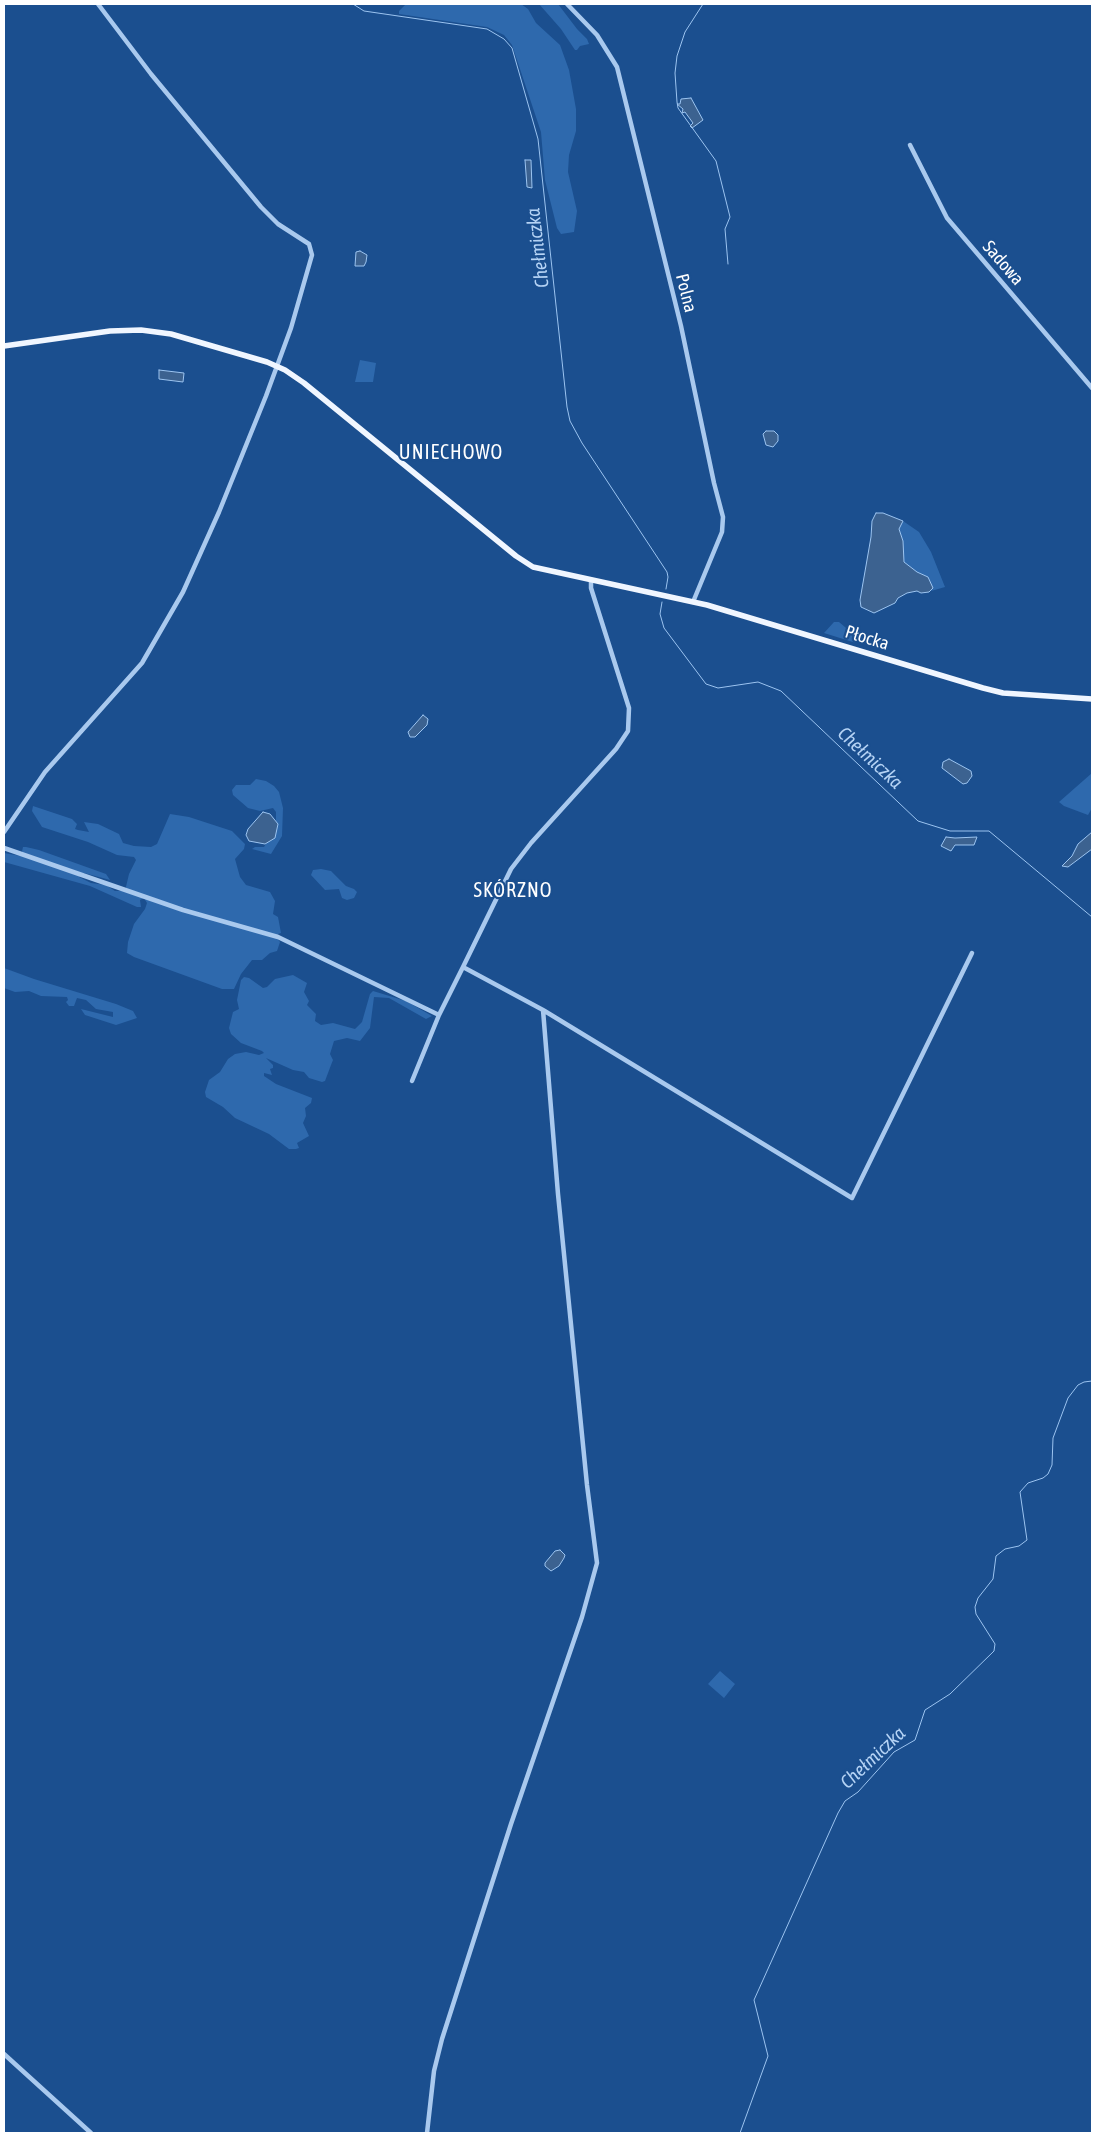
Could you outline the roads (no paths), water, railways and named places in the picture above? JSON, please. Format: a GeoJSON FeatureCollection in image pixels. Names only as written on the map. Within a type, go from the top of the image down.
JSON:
{"type":"FeatureCollection","features":[{"type":"Feature","properties":{"kind":"main road","name":"Płocka"},"geometry":{"type":"LineString","coordinates":[[4,346],[110,331],[146,331],[171,334],[277,366],[304,383],[522,561],[541,570],[693,602],[983,688],[1010,694],[1092,699]]}},
{"type":"Feature","properties":{"kind":"street"},"geometry":{"type":"LineString","coordinates":[[4,832],[45,772],[142,663],[183,592],[219,512],[277,366],[311,260],[311,247],[305,240],[275,221],[263,210],[152,74],[98,4]]}},
{"type":"Feature","properties":{"kind":"street","name":"Polna"},"geometry":{"type":"LineString","coordinates":[[567,4],[597,34],[617,67],[681,326],[723,517],[722,532],[693,602]]}},
{"type":"Feature","properties":{"kind":"street","name":"Sadowa"},"geometry":{"type":"LineString","coordinates":[[910,145],[947,218],[1092,388]]}},
{"type":"Feature","properties":{"kind":"street"},"geometry":{"type":"LineString","coordinates":[[412,1081],[439,1015],[511,869],[531,843],[616,749],[628,731],[629,708],[591,588],[591,580]]}},
{"type":"Feature","properties":{"kind":"street"},"geometry":{"type":"LineString","coordinates":[[4,848],[183,910],[278,937],[439,1015]]}},
{"type":"Feature","properties":{"kind":"street"},"geometry":{"type":"LineString","coordinates":[[463,967],[543,1010],[852,1198],[972,953]]}},
{"type":"Feature","properties":{"kind":"street"},"geometry":{"type":"LineString","coordinates":[[427,2133],[434,2071],[442,2039],[511,1824],[582,1617],[597,1563],[587,1485],[559,1204],[543,1010]]}},
{"type":"Feature","properties":{"kind":"street"},"geometry":{"type":"LineString","coordinates":[[4,2055],[91,2133]]}},
{"type":"Feature","properties":{"kind":"waterway","name":"Chełmiczka"},"geometry":{"type":"LineString","coordinates":[[353,4],[364,11],[487,29],[504,39],[512,48],[538,139],[570,421],[582,443],[667,572],[666,589]]}},
{"type":"Feature","properties":{"kind":"waterway"},"geometry":{"type":"LineString","coordinates":[[703,4],[685,32],[677,56],[675,73],[677,102],[678,108],[716,161],[730,217],[725,229],[728,264]]}},
{"type":"Feature","properties":{"kind":"waterway","name":"Chełmiczka"},"geometry":{"type":"LineString","coordinates":[[662,602],[660,614],[664,628],[706,684],[718,688],[758,682],[781,691],[918,821],[950,831],[989,831],[1092,917]]}},
{"type":"Feature","properties":{"kind":"waterway","name":"Chełmiczka"},"geometry":{"type":"LineString","coordinates":[[740,2133],[768,2056],[754,2000],[838,1813],[845,1801],[858,1792],[894,1752],[915,1740],[925,1710],[950,1694],[994,1651],[995,1644],[976,1614],[975,1607],[978,1598],[993,1579],[996,1556],[1005,1549],[1019,1546],[1027,1540],[1020,1492],[1028,1483],[1043,1478],[1048,1474],[1052,1465],[1053,1438],[1068,1398],[1078,1385],[1092,1381]]}},
{"type":"Feature","properties":{"kind":"district","name":"UNIECHOWO"},"geometry":{"type":"Point","coordinates":[451,453]}},
{"type":"Feature","properties":{"kind":"district","name":"SKÓRZNO"},"geometry":{"type":"Point","coordinates":[513,891]}}]}
